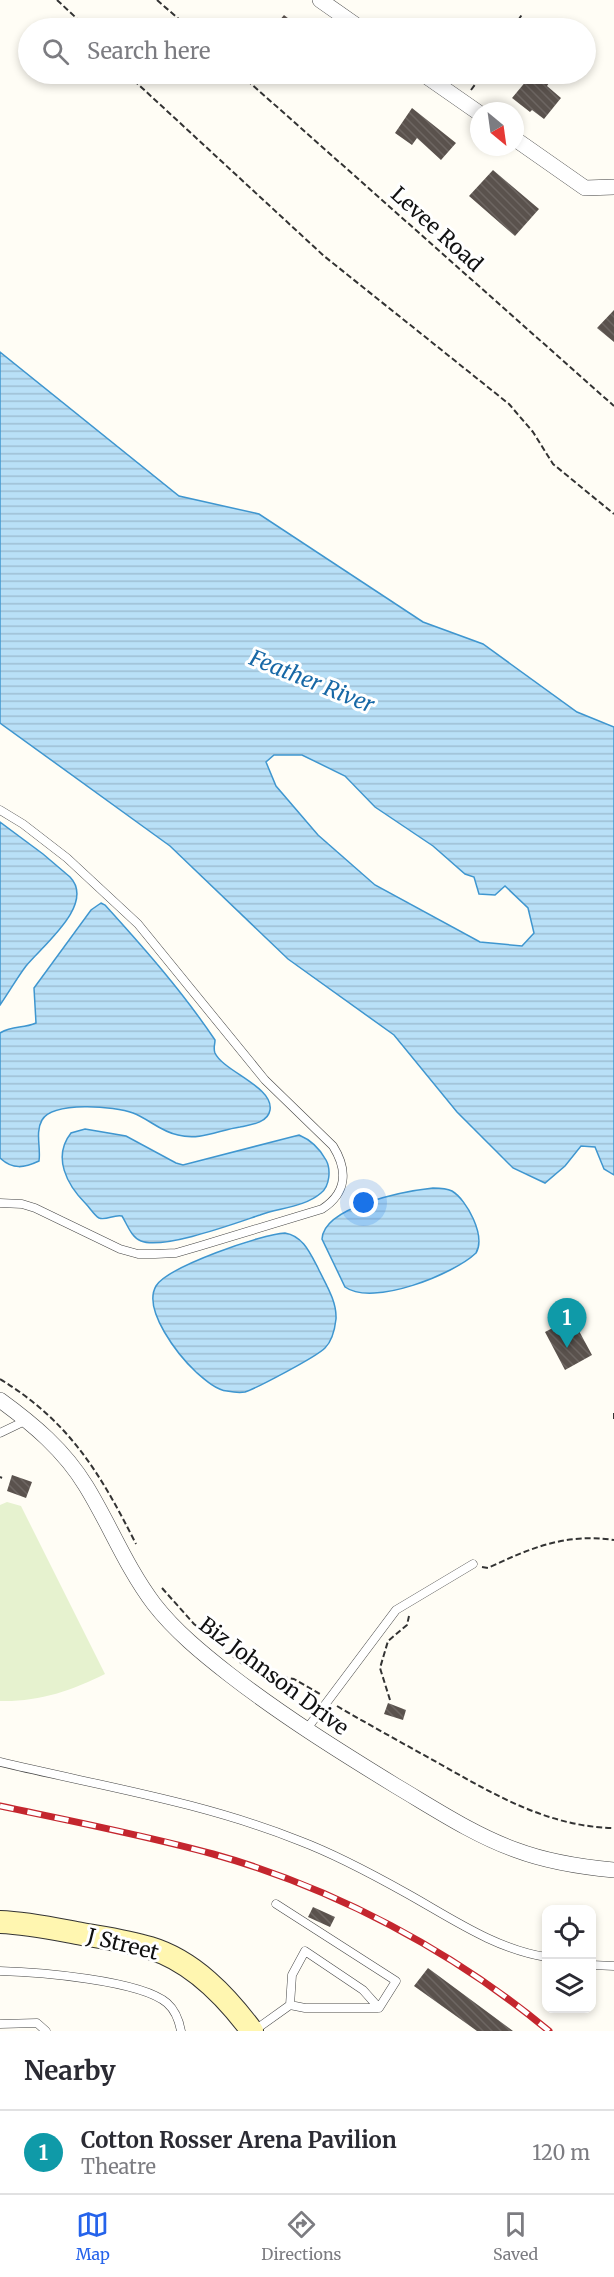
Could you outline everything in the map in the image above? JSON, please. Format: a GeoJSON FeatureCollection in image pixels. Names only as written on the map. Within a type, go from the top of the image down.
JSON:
{"type":"FeatureCollection","features":[{"type":"Feature","properties":{"kind":"main road","name":"J Street"},"geometry":{"type":"LineString","coordinates":[[0,1922],[21,1923],[152,1948],[196,1971],[212,1985],[249,2030]]}},
{"type":"Feature","properties":{"kind":"street"},"geometry":{"type":"LineString","coordinates":[[320,0],[346,18]]}},
{"type":"Feature","properties":{"kind":"street"},"geometry":{"type":"LineString","coordinates":[[437,84],[470,107]]}},
{"type":"Feature","properties":{"kind":"street"},"geometry":{"type":"LineString","coordinates":[[524,145],[585,188],[614,188]]}},
{"type":"Feature","properties":{"kind":"street","name":"Biz Johnson Drive"},"geometry":{"type":"LineString","coordinates":[[0,1400],[27,1420],[57,1448],[74,1468],[91,1494],[129,1568],[156,1607],[174,1627],[216,1664],[306,1730],[491,1840],[538,1858],[614,1870]]}},
{"type":"Feature","properties":{"kind":"lane"},"geometry":{"type":"LineString","coordinates":[[0,810],[23,824],[67,858],[138,924],[259,1073],[333,1146],[344,1171],[344,1183],[338,1194],[332,1203],[322,1209],[176,1252],[138,1254],[120,1249],[35,1208],[22,1204],[0,1203]]}},
{"type":"Feature","properties":{"kind":"lane"},"geometry":{"type":"LineString","coordinates":[[0,1433],[27,1420]]}},
{"type":"Feature","properties":{"kind":"lane"},"geometry":{"type":"LineString","coordinates":[[306,1730],[327,1699],[396,1610],[473,1564]]}},
{"type":"Feature","properties":{"kind":"lane"},"geometry":{"type":"LineString","coordinates":[[0,1762],[146,1794],[220,1814],[299,1840],[365,1871],[479,1934],[513,1949],[542,1956]]}},
{"type":"Feature","properties":{"kind":"lane"},"geometry":{"type":"LineString","coordinates":[[276,1904],[396,1981],[379,2008]]}},
{"type":"Feature","properties":{"kind":"lane"},"geometry":{"type":"LineString","coordinates":[[290,2006],[292,1976],[304,1951],[363,1990],[379,2008]]}},
{"type":"Feature","properties":{"kind":"lane"},"geometry":{"type":"LineString","coordinates":[[596,1965],[614,1966]]}},
{"type":"Feature","properties":{"kind":"lane"},"geometry":{"type":"LineString","coordinates":[[0,1971],[64,1975],[133,1988],[154,1995],[168,2004],[179,2019],[181,2031]]}},
{"type":"Feature","properties":{"kind":"lane"},"geometry":{"type":"LineString","coordinates":[[249,2030],[290,2006],[379,2008]]}},
{"type":"Feature","properties":{"kind":"lane"},"geometry":{"type":"LineString","coordinates":[[0,2024],[38,2023],[46,2031]]}},
{"type":"Feature","properties":{"kind":"path"},"geometry":{"type":"LineString","coordinates":[[57,0],[76,18]]}},
{"type":"Feature","properties":{"kind":"path"},"geometry":{"type":"LineString","coordinates":[[157,0],[178,18]]}},
{"type":"Feature","properties":{"kind":"path"},"geometry":{"type":"LineString","coordinates":[[520,18],[523,13]]}},
{"type":"Feature","properties":{"kind":"path"},"geometry":{"type":"LineString","coordinates":[[138,84],[324,256],[509,404],[533,432],[553,464],[614,514]]}},
{"type":"Feature","properties":{"kind":"path","name":"Levee Road"},"geometry":{"type":"LineString","coordinates":[[251,84],[614,406]]}},
{"type":"Feature","properties":{"kind":"path"},"geometry":{"type":"LineString","coordinates":[[461,101],[475,84]]}},
{"type":"Feature","properties":{"kind":"path"},"geometry":{"type":"LineString","coordinates":[[0,1378],[47,1413],[88,1458],[116,1503],[136,1544]]}},
{"type":"Feature","properties":{"kind":"path"},"geometry":{"type":"LineString","coordinates":[[614,1413],[614,1420]]}},
{"type":"Feature","properties":{"kind":"path"},"geometry":{"type":"LineString","coordinates":[[473,1564],[488,1568],[533,1547],[565,1539],[614,1540]]}},
{"type":"Feature","properties":{"kind":"path"},"geometry":{"type":"LineString","coordinates":[[158,1582],[194,1624],[241,1663],[263,1674],[294,1679],[507,1800],[566,1822],[614,1828]]}},
{"type":"Feature","properties":{"kind":"path"},"geometry":{"type":"LineString","coordinates":[[390,1700],[381,1668],[388,1641],[407,1625]]}},
{"type":"Feature","properties":{"kind":"green space"},"geometry":{"type":"Polygon","coordinates":[[[7,1502],[21,1506],[105,1674],[80,1686],[54,1694],[28,1700],[0,1701],[0,1505],[7,1502]]]}},
{"type":"Feature","properties":{"kind":"water","name":"Feather River"},"geometry":{"type":"Polygon","coordinates":[[[0,352],[179,496],[259,514],[423,622],[483,644],[577,712],[614,727],[614,1175],[604,1169],[595,1147],[581,1146],[565,1166],[545,1183],[513,1168],[457,1112],[394,1035],[288,959],[170,846],[0,723],[0,352]],[[274,755],[266,762],[276,786],[318,835],[375,885],[480,942],[522,946],[534,933],[528,908],[505,886],[495,895],[479,894],[474,877],[465,874],[433,846],[375,807],[345,776],[302,755],[274,755]]]}},
{"type":"Feature","properties":{"kind":"water"},"geometry":{"type":"Polygon","coordinates":[[[0,822],[70,877],[76,888],[76,899],[72,912],[64,924],[26,966],[0,1005],[0,822]]]}},
{"type":"Feature","properties":{"kind":"water"},"geometry":{"type":"Polygon","coordinates":[[[101,903],[134,937],[189,1004],[215,1040],[214,1051],[220,1060],[264,1094],[269,1102],[269,1114],[262,1121],[253,1124],[186,1137],[172,1133],[133,1113],[113,1108],[85,1107],[58,1110],[48,1114],[40,1125],[39,1161],[23,1166],[9,1165],[0,1158],[0,1033],[36,1023],[34,988],[91,910],[101,903]]]}},
{"type":"Feature","properties":{"kind":"water"},"geometry":{"type":"Polygon","coordinates":[[[85,1129],[126,1136],[183,1165],[299,1135],[311,1142],[324,1156],[329,1168],[328,1182],[324,1190],[315,1198],[300,1204],[182,1239],[151,1243],[141,1241],[132,1233],[122,1216],[104,1219],[97,1217],[68,1180],[62,1161],[65,1142],[71,1133],[85,1129]]]}},
{"type":"Feature","properties":{"kind":"water"},"geometry":{"type":"Polygon","coordinates":[[[433,1188],[452,1191],[469,1210],[479,1237],[476,1253],[450,1270],[393,1291],[358,1292],[345,1287],[322,1239],[326,1227],[351,1209],[368,1202],[433,1188]]]}},
{"type":"Feature","properties":{"kind":"water"},"geometry":{"type":"Polygon","coordinates":[[[285,1233],[297,1238],[305,1246],[330,1292],[336,1312],[331,1338],[325,1348],[319,1352],[252,1389],[238,1392],[219,1389],[206,1381],[189,1365],[164,1332],[154,1307],[153,1296],[156,1286],[164,1278],[196,1261],[237,1245],[285,1233]]]}},
{"type":"Feature","properties":{"kind":"building"},"geometry":{"type":"Polygon","coordinates":[[[524,84],[548,84],[547,86],[561,98],[544,119],[524,107],[524,102],[517,102],[512,98],[524,84]]]}},
{"type":"Feature","properties":{"kind":"building"},"geometry":{"type":"Polygon","coordinates":[[[412,108],[456,143],[441,160],[417,138],[412,145],[395,133],[412,108]]]}},
{"type":"Feature","properties":{"kind":"building"},"geometry":{"type":"Polygon","coordinates":[[[493,170],[539,209],[515,236],[469,196],[493,170]]]}},
{"type":"Feature","properties":{"kind":"building"},"geometry":{"type":"Polygon","coordinates":[[[614,310],[614,342],[597,328],[614,310]]]}},
{"type":"Feature","properties":{"kind":"building"},"geometry":{"type":"Polygon","coordinates":[[[572,1318],[592,1355],[565,1370],[545,1332],[572,1318]]]}},
{"type":"Feature","properties":{"kind":"building"},"geometry":{"type":"Polygon","coordinates":[[[12,1475],[32,1482],[26,1498],[7,1491],[12,1475]]]}},
{"type":"Feature","properties":{"kind":"building"},"geometry":{"type":"Polygon","coordinates":[[[388,1703],[406,1710],[403,1720],[384,1714],[388,1703]]]}},
{"type":"Feature","properties":{"kind":"building"},"geometry":{"type":"Polygon","coordinates":[[[313,1907],[335,1917],[330,1927],[308,1917],[313,1907]]]}},
{"type":"Feature","properties":{"kind":"building"},"geometry":{"type":"Polygon","coordinates":[[[428,1968],[513,2031],[477,2031],[414,1986],[428,1968]]]}},
{"type":"Feature","properties":{"kind":"railway"},"geometry":{"type":"LineString","coordinates":[[0,1806],[187,1847],[258,1868],[303,1885],[390,1925],[432,1949],[473,1974],[549,2031]]}},
{"type":"Feature","properties":{"kind":"place","name":"Cotton Rosser Arena Pavilion"},"geometry":{"type":"Point","coordinates":[567,1348]}}]}
